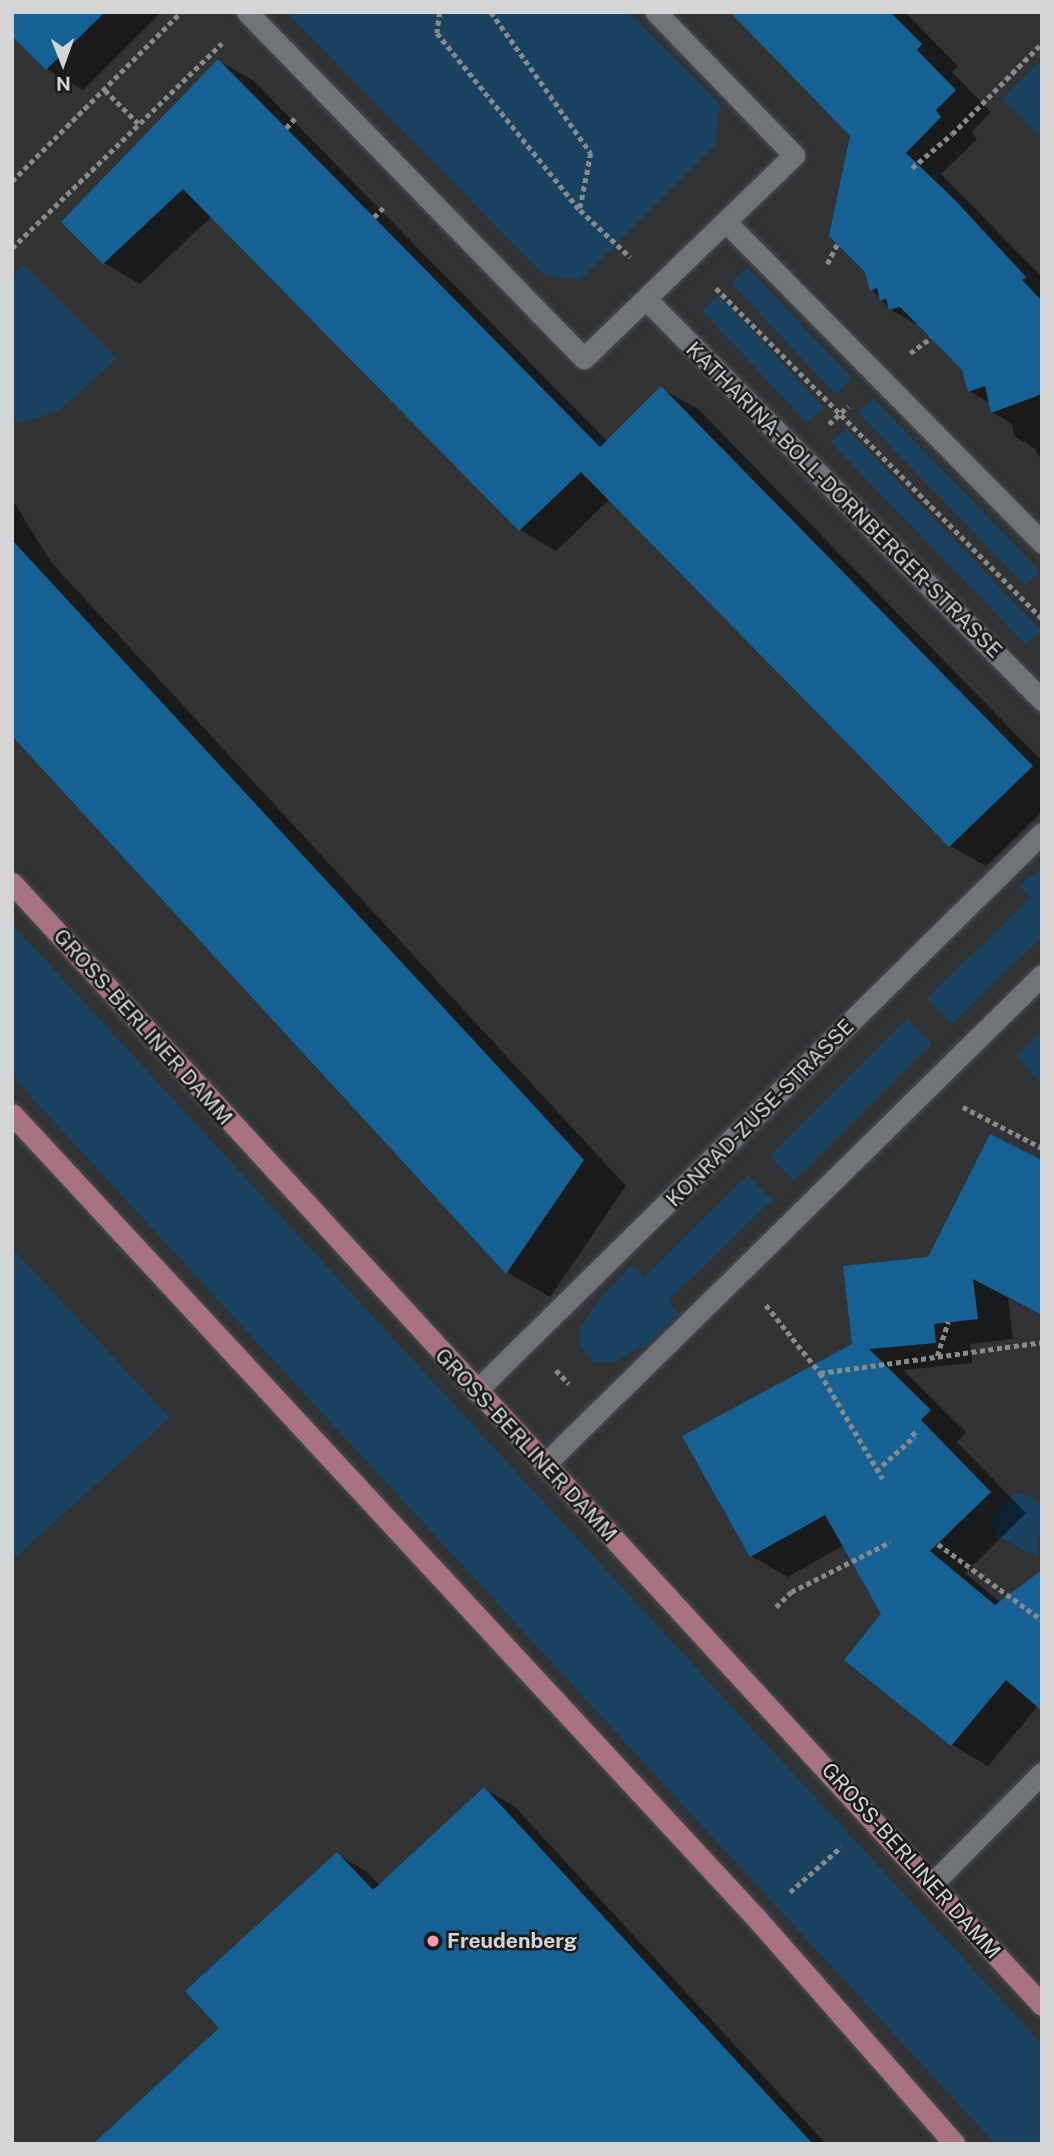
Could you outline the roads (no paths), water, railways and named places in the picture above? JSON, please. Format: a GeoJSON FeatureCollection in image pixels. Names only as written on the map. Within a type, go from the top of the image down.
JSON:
{"type":"FeatureCollection","features":[{"type":"Feature","properties":{"kind":"main road","name":"GROSS-BERLINER DAMM"},"geometry":{"type":"LineString","coordinates":[[12,883],[1042,2005]]}},
{"type":"Feature","properties":{"kind":"main road"},"geometry":{"type":"LineString","coordinates":[[12,1114],[740,1899],[955,2144]]}},
{"type":"Feature","properties":{"kind":"street"},"geometry":{"type":"LineString","coordinates":[[248,14],[584,358],[794,155],[656,12]]}},
{"type":"Feature","properties":{"kind":"street"},"geometry":{"type":"LineString","coordinates":[[726,222],[1042,542]]}},
{"type":"Feature","properties":{"kind":"street","name":"KATHARINA-BOLL-DORNBERGER-STRASSE"},"geometry":{"type":"LineString","coordinates":[[646,299],[1042,700]]}},
{"type":"Feature","properties":{"kind":"street","name":"KONRAD-ZUSE-STRASSE"},"geometry":{"type":"LineString","coordinates":[[476,1391],[1042,833]]}},
{"type":"Feature","properties":{"kind":"street"},"geometry":{"type":"LineString","coordinates":[[544,1465],[1042,975]]}},
{"type":"Feature","properties":{"kind":"street"},"geometry":{"type":"LineString","coordinates":[[932,1884],[1042,1773]]}},
{"type":"Feature","properties":{"kind":"place","name":"Freudenberg"},"geometry":{"type":"Point","coordinates":[433,1941]}}]}
